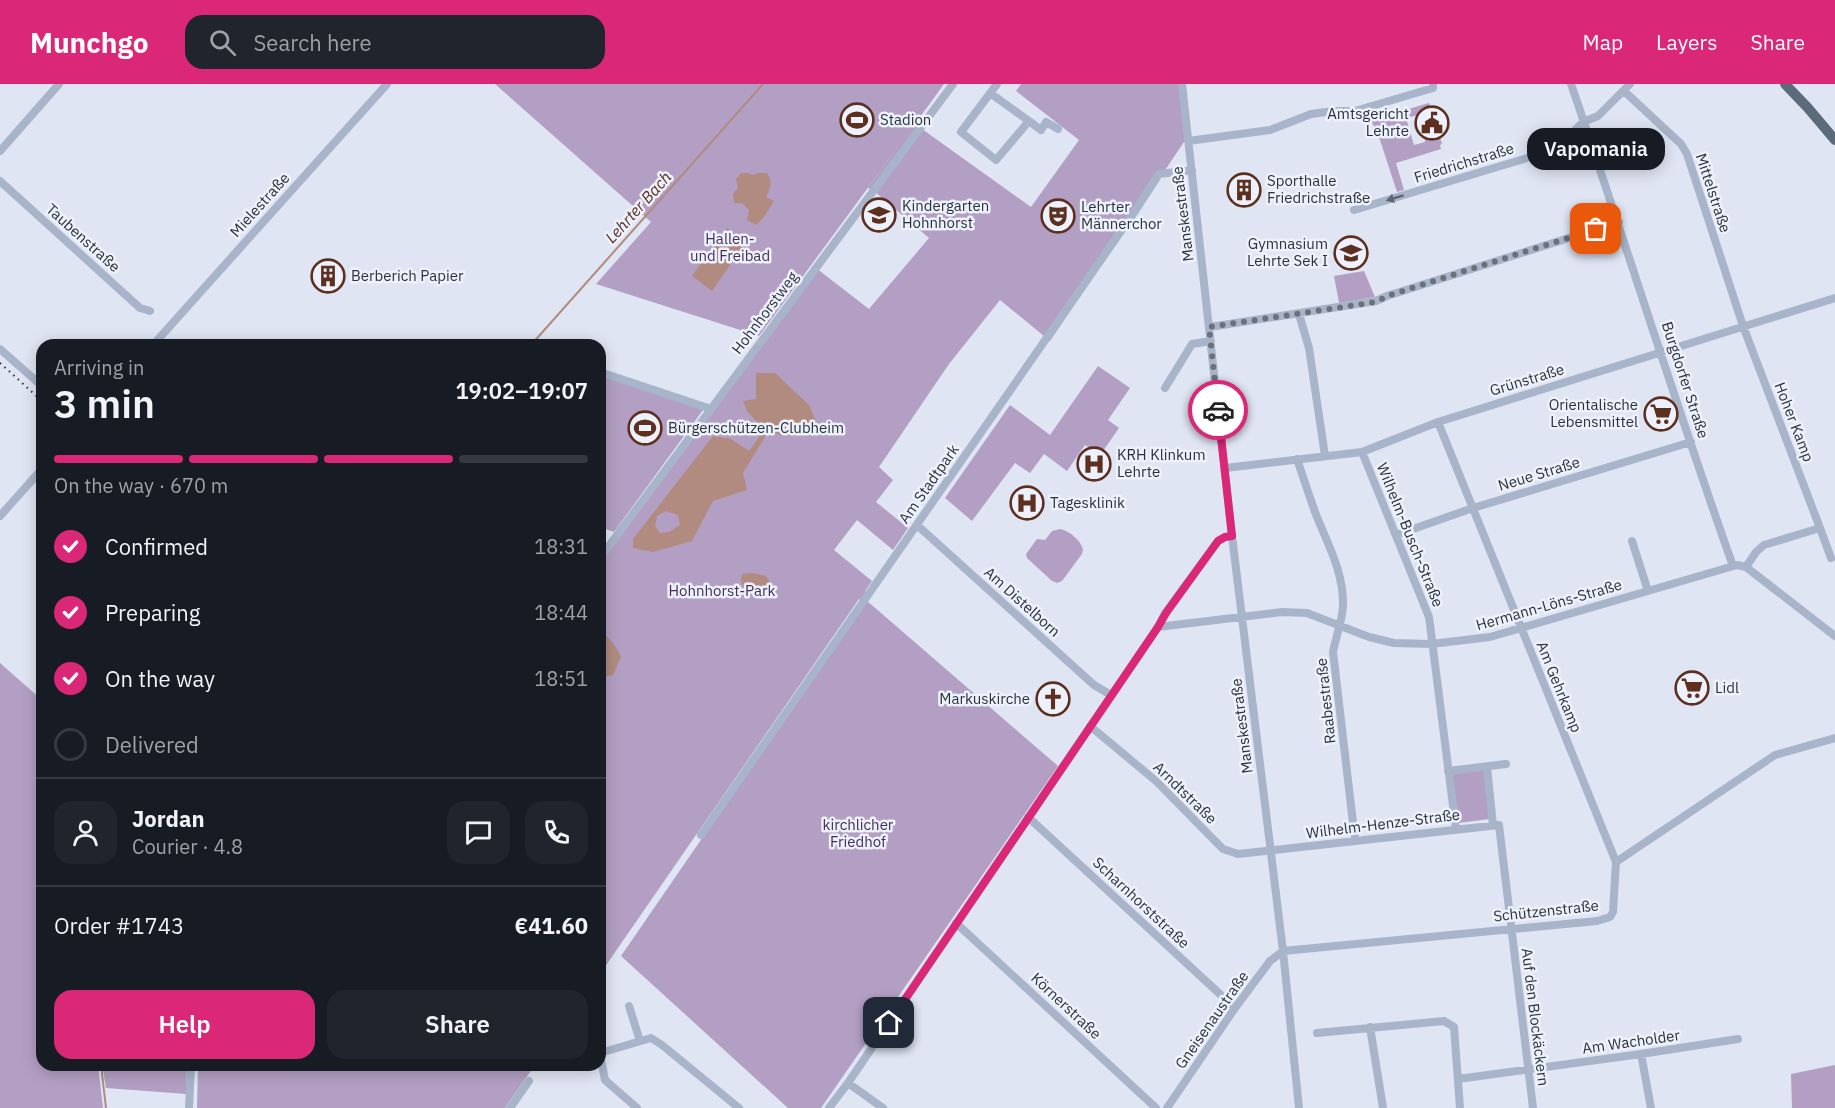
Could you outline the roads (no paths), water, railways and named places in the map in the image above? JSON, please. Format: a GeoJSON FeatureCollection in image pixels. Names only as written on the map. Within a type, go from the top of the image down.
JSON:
{"type":"FeatureCollection","features":[{"type":"Feature","properties":{"kind":"main road"},"geometry":{"type":"LineString","coordinates":[[1785,84],[1809,108],[1835,140]]}},
{"type":"Feature","properties":{"kind":"street"},"geometry":{"type":"LineString","coordinates":[[0,152],[59,84]]}},
{"type":"Feature","properties":{"kind":"street","name":"Mielestraße"},"geometry":{"type":"LineString","coordinates":[[158,339],[387,84]]}},
{"type":"Feature","properties":{"kind":"street","name":"Hohnhorstweg"},"geometry":{"type":"LineString","coordinates":[[606,550],[952,84]]}},
{"type":"Feature","properties":{"kind":"street"},"geometry":{"type":"LineString","coordinates":[[997,84],[961,132],[996,160],[1029,121]]}},
{"type":"Feature","properties":{"kind":"street","name":"Manskestraße"},"geometry":{"type":"LineString","coordinates":[[1182,84],[1232,536],[1283,951],[1299,1108]]}},
{"type":"Feature","properties":{"kind":"street","name":"Burgdorfer Straße"},"geometry":{"type":"LineString","coordinates":[[1571,84],[1733,566]]}},
{"type":"Feature","properties":{"kind":"street"},"geometry":{"type":"LineString","coordinates":[[1188,141],[1270,130],[1311,114],[1355,111],[1433,86]]}},
{"type":"Feature","properties":{"kind":"street","name":"Friedrichstraße"},"geometry":{"type":"LineString","coordinates":[[1354,210],[1547,152],[1561,144],[1583,122],[1598,116],[1627,87]]}},
{"type":"Feature","properties":{"kind":"street","name":"Mittelstraße"},"geometry":{"type":"LineString","coordinates":[[1627,87],[1681,144],[1687,154],[1743,326]]}},
{"type":"Feature","properties":{"kind":"street"},"geometry":{"type":"LineString","coordinates":[[990,93],[1041,130],[1046,122],[1058,129]]}},
{"type":"Feature","properties":{"kind":"street","name":"Am Stadtpark"},"geometry":{"type":"LineString","coordinates":[[701,835],[1159,174],[1192,170]]}},
{"type":"Feature","properties":{"kind":"street","name":"Taubenstraße"},"geometry":{"type":"LineString","coordinates":[[0,181],[140,308],[150,311]]}},
{"type":"Feature","properties":{"kind":"street"},"geometry":{"type":"LineString","coordinates":[[1209,327],[1376,302],[1387,296],[1619,222]]}},
{"type":"Feature","properties":{"kind":"street","name":"Grünstraße"},"geometry":{"type":"LineString","coordinates":[[1225,468],[1362,452],[1438,422],[1835,298]]}},
{"type":"Feature","properties":{"kind":"street"},"geometry":{"type":"LineString","coordinates":[[1299,314],[1309,348],[1325,456]]}},
{"type":"Feature","properties":{"kind":"street","name":"Hoher Kamp"},"geometry":{"type":"LineString","coordinates":[[1743,326],[1831,558]]}},
{"type":"Feature","properties":{"kind":"street"},"geometry":{"type":"LineString","coordinates":[[1165,388],[1192,344],[1211,341]]}},
{"type":"Feature","properties":{"kind":"street"},"geometry":{"type":"LineString","coordinates":[[0,349],[36,381]]}},
{"type":"Feature","properties":{"kind":"street"},"geometry":{"type":"LineString","coordinates":[[606,374],[711,409]]}},
{"type":"Feature","properties":{"kind":"street","name":"Am Gehrkamp"},"geometry":{"type":"LineString","coordinates":[[1438,422],[1616,861]]}},
{"type":"Feature","properties":{"kind":"street","name":"Neue Straße"},"geometry":{"type":"LineString","coordinates":[[1396,535],[1473,508],[1691,442]]}},
{"type":"Feature","properties":{"kind":"street","name":"Wilhelm-Busch-Straße"},"geometry":{"type":"LineString","coordinates":[[1362,452],[1429,617],[1456,829]]}},
{"type":"Feature","properties":{"kind":"street","name":"Raabestraße"},"geometry":{"type":"LineString","coordinates":[[1297,459],[1315,512],[1337,565],[1341,583],[1343,605],[1341,626],[1336,636],[1334,652],[1354,840]]}},
{"type":"Feature","properties":{"kind":"street"},"geometry":{"type":"LineString","coordinates":[[0,516],[36,476]]}},
{"type":"Feature","properties":{"kind":"street","name":"Am Distelborn"},"geometry":{"type":"LineString","coordinates":[[917,525],[1094,685],[1111,695]]}},
{"type":"Feature","properties":{"kind":"street"},"geometry":{"type":"LineString","coordinates":[[1746,567],[1764,545],[1820,528]]}},
{"type":"Feature","properties":{"kind":"street"},"geometry":{"type":"LineString","coordinates":[[829,1108],[1166,613],[1218,541],[1232,536]]}},
{"type":"Feature","properties":{"kind":"street"},"geometry":{"type":"LineString","coordinates":[[1632,541],[1648,591]]}},
{"type":"Feature","properties":{"kind":"street"},"geometry":{"type":"LineString","coordinates":[[1733,566],[1746,567],[1835,636]]}},
{"type":"Feature","properties":{"kind":"street","name":"Hermann-Löns-Straße"},"geometry":{"type":"LineString","coordinates":[[1158,627],[1282,612],[1307,613],[1369,637],[1394,643],[1431,644],[1490,638],[1733,566]]}},
{"type":"Feature","properties":{"kind":"street","name":"Arndtstraße"},"geometry":{"type":"LineString","coordinates":[[1090,726],[1156,781],[1223,849],[1238,854],[1270,850]]}},
{"type":"Feature","properties":{"kind":"street"},"geometry":{"type":"LineString","coordinates":[[1616,861],[1775,755],[1835,738]]}},
{"type":"Feature","properties":{"kind":"street"},"geometry":{"type":"LineString","coordinates":[[1449,771],[1506,764]]}},
{"type":"Feature","properties":{"kind":"street","name":"Auf den Blockäckern"},"geometry":{"type":"LineString","coordinates":[[1487,767],[1533,1108]]}},
{"type":"Feature","properties":{"kind":"street","name":"Scharnhorststraße"},"geometry":{"type":"LineString","coordinates":[[1028,817],[1234,1008]]}},
{"type":"Feature","properties":{"kind":"street","name":"Wilhelm-Henze-Straße"},"geometry":{"type":"LineString","coordinates":[[1270,850],[1496,825]]}},
{"type":"Feature","properties":{"kind":"street","name":"Schützenstraße"},"geometry":{"type":"LineString","coordinates":[[1283,951],[1597,921],[1610,917],[1613,912],[1616,861]]}},
{"type":"Feature","properties":{"kind":"street","name":"Körnerstraße"},"geometry":{"type":"LineString","coordinates":[[956,923],[1156,1108]]}},
{"type":"Feature","properties":{"kind":"street","name":"Gneisenaustraße"},"geometry":{"type":"LineString","coordinates":[[1167,1108],[1234,1008],[1270,961],[1283,951]]}},
{"type":"Feature","properties":{"kind":"street"},"geometry":{"type":"LineString","coordinates":[[629,1006],[640,1041]]}},
{"type":"Feature","properties":{"kind":"street"},"geometry":{"type":"LineString","coordinates":[[1317,1033],[1444,1021],[1454,1028],[1460,1108]]}},
{"type":"Feature","properties":{"kind":"street"},"geometry":{"type":"LineString","coordinates":[[1370,1027],[1383,1108]]}},
{"type":"Feature","properties":{"kind":"street"},"geometry":{"type":"LineString","coordinates":[[606,1051],[651,1038],[739,1108]]}},
{"type":"Feature","properties":{"kind":"street","name":"Am Wacholder"},"geometry":{"type":"LineString","coordinates":[[1458,1079],[1738,1039]]}},
{"type":"Feature","properties":{"kind":"street"},"geometry":{"type":"LineString","coordinates":[[1641,1054],[1651,1108]]}},
{"type":"Feature","properties":{"kind":"street"},"geometry":{"type":"LineString","coordinates":[[189,1108],[191,1071]]}},
{"type":"Feature","properties":{"kind":"street"},"geometry":{"type":"LineString","coordinates":[[603,1071],[605,1080],[637,1108]]}},
{"type":"Feature","properties":{"kind":"street"},"geometry":{"type":"LineString","coordinates":[[513,1107],[529,1082]]}},
{"type":"Feature","properties":{"kind":"street"},"geometry":{"type":"LineString","coordinates":[[848,1083],[884,1108]]}},
{"type":"Feature","properties":{"kind":"waterway","name":"Lehrter Bach"},"geometry":{"type":"LineString","coordinates":[[536,339],[763,84]]}},
{"type":"Feature","properties":{"kind":"waterway","name":"Lehrter Bach"},"geometry":{"type":"LineString","coordinates":[[102,1071],[106,1108]]}},
{"type":"Feature","properties":{"kind":"railway"},"geometry":{"type":"LineString","coordinates":[[0,363],[36,396]]}},
{"type":"Feature","properties":{"kind":"place","name":"Stadion"},"geometry":{"type":"Point","coordinates":[857,120]}},
{"type":"Feature","properties":{"kind":"place","name":"Amtsgericht Lehrte"},"geometry":{"type":"Point","coordinates":[1432,123]}},
{"type":"Feature","properties":{"kind":"place","name":"Sporthalle Friedrichstraße"},"geometry":{"type":"Point","coordinates":[1244,190]}},
{"type":"Feature","properties":{"kind":"place","name":"Kindergarten Hohnhorst"},"geometry":{"type":"Point","coordinates":[879,215]}},
{"type":"Feature","properties":{"kind":"place","name":"Lehrter Männerchor"},"geometry":{"type":"Point","coordinates":[1058,216]}},
{"type":"Feature","properties":{"kind":"place","name":"Vapomania"},"geometry":{"type":"Point","coordinates":[1596,229]}},
{"type":"Feature","properties":{"kind":"place","name":"Gymnasium Lehrte Sek I"},"geometry":{"type":"Point","coordinates":[1351,253]}},
{"type":"Feature","properties":{"kind":"place","name":"Berberich Papier"},"geometry":{"type":"Point","coordinates":[328,276]}},
{"type":"Feature","properties":{"kind":"place","name":"Orientalische Lebensmittel"},"geometry":{"type":"Point","coordinates":[1661,414]}},
{"type":"Feature","properties":{"kind":"place","name":"Bürgerschützen-Clubheim"},"geometry":{"type":"Point","coordinates":[645,428]}},
{"type":"Feature","properties":{"kind":"place","name":"KRH Klinkum Lehrte"},"geometry":{"type":"Point","coordinates":[1094,464]}},
{"type":"Feature","properties":{"kind":"place","name":"Tagesklinik"},"geometry":{"type":"Point","coordinates":[1027,503]}},
{"type":"Feature","properties":{"kind":"place","name":"Lidl"},"geometry":{"type":"Point","coordinates":[1692,688]}},
{"type":"Feature","properties":{"kind":"place","name":"Markuskirche"},"geometry":{"type":"Point","coordinates":[1053,699]}},
{"type":"Feature","properties":{"kind":"park label","name":"Hallen- und Freibad"},"geometry":{"type":"Point","coordinates":[730,248]}},
{"type":"Feature","properties":{"kind":"park label","name":"Hohnhorst-Park"},"geometry":{"type":"Point","coordinates":[722,591]}},
{"type":"Feature","properties":{"kind":"park label","name":"kirchlicher Friedhof"},"geometry":{"type":"Point","coordinates":[858,834]}}]}
